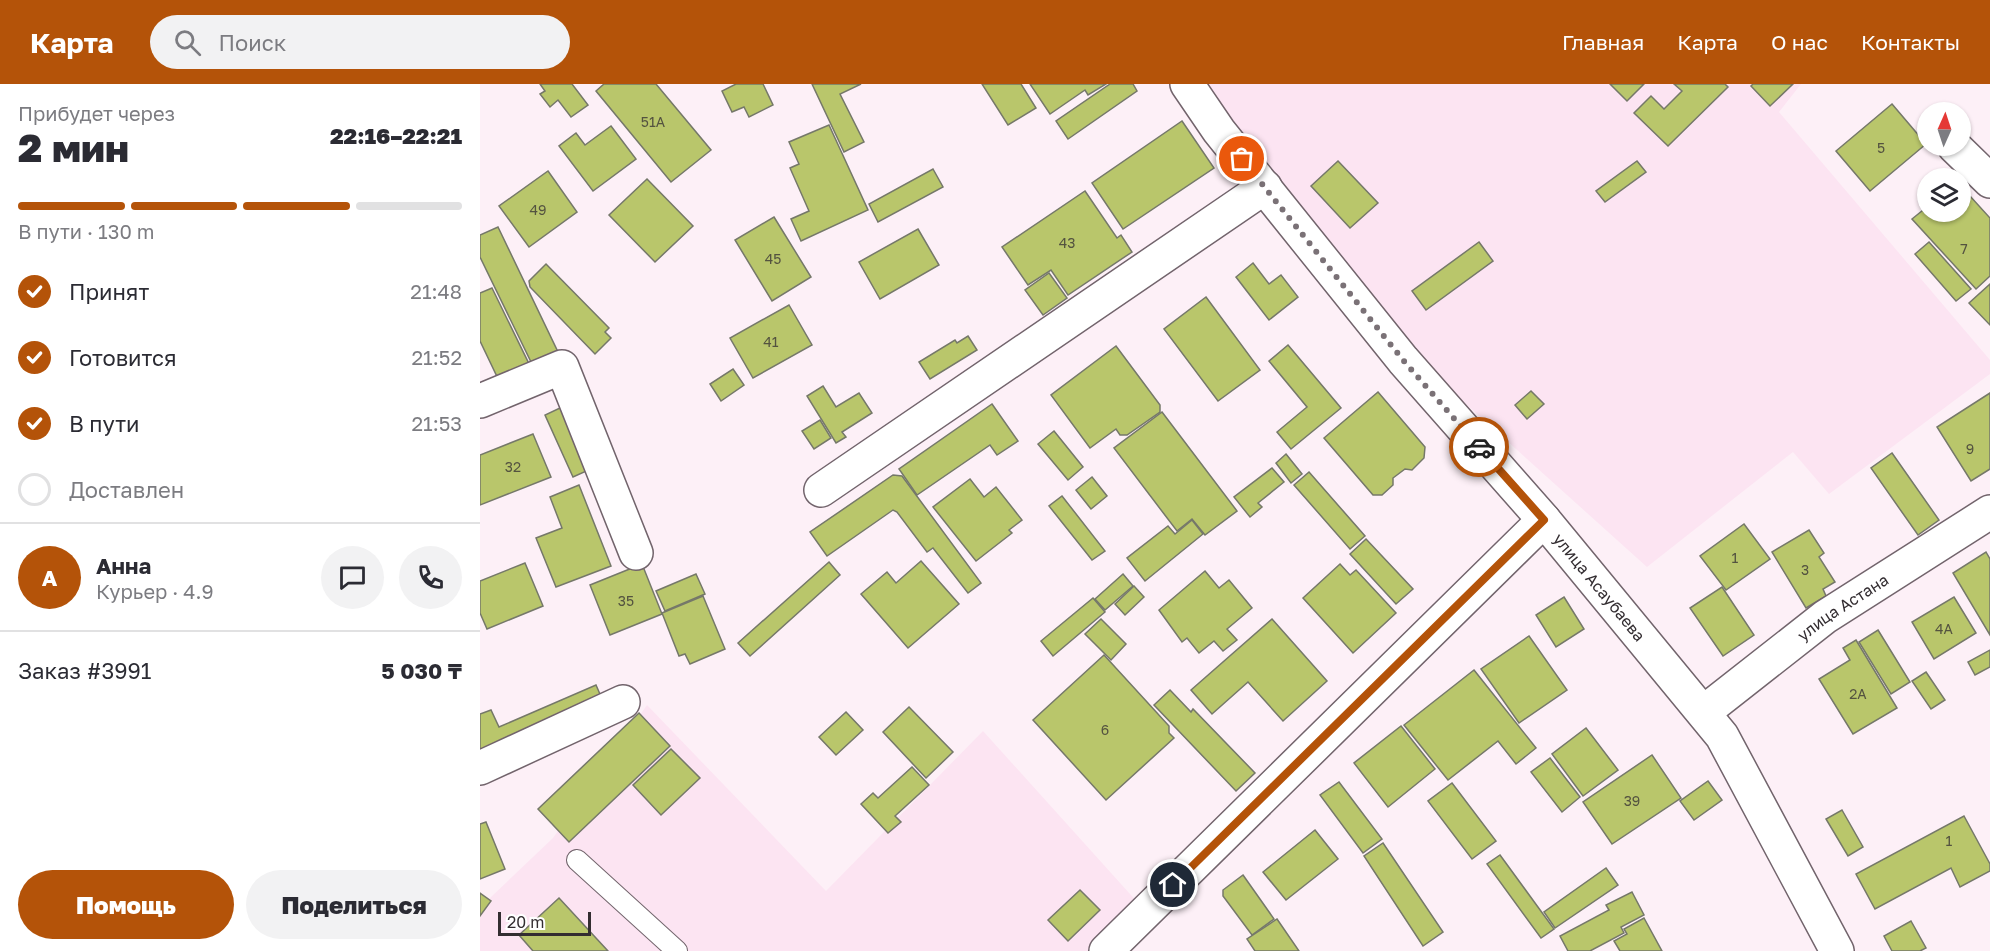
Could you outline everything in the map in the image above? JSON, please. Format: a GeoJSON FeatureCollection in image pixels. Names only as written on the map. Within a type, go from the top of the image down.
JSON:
{"type":"FeatureCollection","features":[{"type":"Feature","properties":{"kind":"street","name":"улица Асаубаева"},"geometry":{"type":"LineString","coordinates":[[1187,84],[1219,131],[1403,360],[1544,520],[1704,712],[1742,770],[1836,951]]}},
{"type":"Feature","properties":{"kind":"street"},"geometry":{"type":"LineString","coordinates":[[1964,156],[1990,182]]}},
{"type":"Feature","properties":{"kind":"street"},"geometry":{"type":"LineString","coordinates":[[821,490],[1265,187]]}},
{"type":"Feature","properties":{"kind":"street"},"geometry":{"type":"LineString","coordinates":[[480,401],[562,367],[636,552]]}},
{"type":"Feature","properties":{"kind":"street","name":"улица Астана"},"geometry":{"type":"LineString","coordinates":[[1704,712],[1825,617],[1990,512]]}},
{"type":"Feature","properties":{"kind":"street"},"geometry":{"type":"LineString","coordinates":[[1106,951],[1544,520]]}},
{"type":"Feature","properties":{"kind":"street"},"geometry":{"type":"LineString","coordinates":[[480,768],[623,702]]}},
{"type":"Feature","properties":{"kind":"lane"},"geometry":{"type":"LineString","coordinates":[[577,860],[677,951]]}},
{"type":"Feature","properties":{"kind":"shaded area"},"geometry":{"type":"Polygon","coordinates":[[[1201,84],[1801,84],[1779,112],[1990,360],[1990,374],[1829,494],[1793,452],[1647,567],[1417,360],[1201,84]]]}},
{"type":"Feature","properties":{"kind":"shaded area"},"geometry":{"type":"Polygon","coordinates":[[[647,705],[826,891],[983,731],[1139,904],[1092,951],[480,951],[480,912],[491,897],[553,838],[647,705]]]}},
{"type":"Feature","properties":{"kind":"building"},"geometry":{"type":"Polygon","coordinates":[[[540,84],[572,84],[588,105],[571,117],[558,100],[550,107],[540,94],[545,91],[540,84]]]}},
{"type":"Feature","properties":{"kind":"building"},"geometry":{"type":"Polygon","coordinates":[[[604,84],[656,84],[711,150],[671,182],[596,91],[604,84]]]}},
{"type":"Feature","properties":{"kind":"building"},"geometry":{"type":"Polygon","coordinates":[[[736,84],[763,84],[773,105],[749,117],[744,107],[732,112],[722,91],[736,84]]]}},
{"type":"Feature","properties":{"kind":"building"},"geometry":{"type":"Polygon","coordinates":[[[812,84],[861,84],[840,94],[864,142],[844,152],[812,84]]]}},
{"type":"Feature","properties":{"kind":"building"},"geometry":{"type":"Polygon","coordinates":[[[982,84],[1021,84],[1036,108],[1008,125],[982,84]]]}},
{"type":"Feature","properties":{"kind":"building"},"geometry":{"type":"Polygon","coordinates":[[[1030,84],[1106,84],[1088,95],[1085,90],[1050,114],[1030,84]]]}},
{"type":"Feature","properties":{"kind":"building"},"geometry":{"type":"Polygon","coordinates":[[[1110,84],[1133,84],[1137,91],[1068,139],[1056,121],[1110,84]]]}},
{"type":"Feature","properties":{"kind":"building"},"geometry":{"type":"Polygon","coordinates":[[[1610,84],[1644,84],[1627,101],[1610,84]]]}},
{"type":"Feature","properties":{"kind":"building"},"geometry":{"type":"Polygon","coordinates":[[[1674,84],[1725,84],[1728,87],[1668,146],[1634,113],[1651,96],[1664,109],[1682,91],[1674,84]]]}},
{"type":"Feature","properties":{"kind":"building"},"geometry":{"type":"Polygon","coordinates":[[[1753,84],[1793,84],[1770,106],[1751,86],[1753,84]]]}},
{"type":"Feature","properties":{"kind":"building"},"geometry":{"type":"Polygon","coordinates":[[[1892,104],[1917,133],[1917,152],[1870,191],[1836,151],[1892,104]]]}},
{"type":"Feature","properties":{"kind":"building"},"geometry":{"type":"Polygon","coordinates":[[[1182,121],[1214,168],[1123,229],[1092,183],[1182,121]]]}},
{"type":"Feature","properties":{"kind":"building"},"geometry":{"type":"Polygon","coordinates":[[[829,125],[868,210],[801,241],[791,219],[809,211],[790,168],[799,164],[789,142],[829,125]]]}},
{"type":"Feature","properties":{"kind":"building"},"geometry":{"type":"Polygon","coordinates":[[[611,126],[636,159],[593,191],[559,146],[576,133],[585,145],[611,126]]]}},
{"type":"Feature","properties":{"kind":"building"},"geometry":{"type":"Polygon","coordinates":[[[1338,161],[1378,203],[1350,228],[1311,186],[1338,161]]]}},
{"type":"Feature","properties":{"kind":"building"},"geometry":{"type":"Polygon","coordinates":[[[1637,161],[1646,172],[1605,202],[1596,191],[1637,161]]]}},
{"type":"Feature","properties":{"kind":"building"},"geometry":{"type":"Polygon","coordinates":[[[933,169],[943,187],[878,222],[869,204],[933,169]]]}},
{"type":"Feature","properties":{"kind":"building"},"geometry":{"type":"Polygon","coordinates":[[[548,171],[577,212],[529,247],[499,206],[548,171]]]}},
{"type":"Feature","properties":{"kind":"building"},"geometry":{"type":"Polygon","coordinates":[[[647,179],[693,226],[655,262],[609,215],[647,179]]]}},
{"type":"Feature","properties":{"kind":"building"},"geometry":{"type":"Polygon","coordinates":[[[1085,191],[1117,238],[1121,235],[1132,252],[1068,295],[1051,270],[1028,285],[1002,247],[1085,191]]]}},
{"type":"Feature","properties":{"kind":"building"},"geometry":{"type":"Polygon","coordinates":[[[1971,197],[1990,218],[1990,276],[1976,289],[1912,219],[1917,215],[1917,222],[1971,222],[1971,197]]]}},
{"type":"Feature","properties":{"kind":"building"},"geometry":{"type":"Polygon","coordinates":[[[774,217],[811,277],[772,301],[735,240],[774,217]]]}},
{"type":"Feature","properties":{"kind":"building"},"geometry":{"type":"Polygon","coordinates":[[[498,227],[558,352],[532,364],[480,257],[480,235],[498,227]]]}},
{"type":"Feature","properties":{"kind":"building"},"geometry":{"type":"Polygon","coordinates":[[[918,229],[939,265],[880,299],[859,262],[918,229]]]}},
{"type":"Feature","properties":{"kind":"building"},"geometry":{"type":"Polygon","coordinates":[[[1479,242],[1493,261],[1426,310],[1412,291],[1479,242]]]}},
{"type":"Feature","properties":{"kind":"building"},"geometry":{"type":"Polygon","coordinates":[[[1929,242],[1971,289],[1956,301],[1915,254],[1929,242]]]}},
{"type":"Feature","properties":{"kind":"building"},"geometry":{"type":"Polygon","coordinates":[[[1253,263],[1269,284],[1281,275],[1298,297],[1269,320],[1236,277],[1253,263]]]}},
{"type":"Feature","properties":{"kind":"building"},"geometry":{"type":"Polygon","coordinates":[[[546,264],[609,328],[605,332],[611,338],[595,354],[530,287],[529,281],[546,264]]]}},
{"type":"Feature","properties":{"kind":"building"},"geometry":{"type":"Polygon","coordinates":[[[1049,273],[1067,298],[1043,315],[1025,290],[1049,273]]]}},
{"type":"Feature","properties":{"kind":"building"},"geometry":{"type":"Polygon","coordinates":[[[1990,284],[1990,325],[1969,303],[1990,284]]]}},
{"type":"Feature","properties":{"kind":"building"},"geometry":{"type":"Polygon","coordinates":[[[492,288],[533,372],[502,387],[480,341],[480,293],[492,288]]]}},
{"type":"Feature","properties":{"kind":"building"},"geometry":{"type":"Polygon","coordinates":[[[1206,297],[1260,370],[1218,401],[1164,329],[1206,297]]]}},
{"type":"Feature","properties":{"kind":"building"},"geometry":{"type":"Polygon","coordinates":[[[789,305],[812,345],[753,378],[730,338],[789,305]]]}},
{"type":"Feature","properties":{"kind":"building"},"geometry":{"type":"Polygon","coordinates":[[[968,336],[977,350],[930,379],[919,362],[955,340],[957,343],[968,336]]]}},
{"type":"Feature","properties":{"kind":"building"},"geometry":{"type":"Polygon","coordinates":[[[1288,345],[1341,408],[1291,449],[1277,432],[1307,407],[1269,361],[1288,345]]]}},
{"type":"Feature","properties":{"kind":"building"},"geometry":{"type":"Polygon","coordinates":[[[1116,346],[1160,405],[1160,412],[1127,435],[1120,435],[1116,429],[1090,448],[1051,395],[1116,346]]]}},
{"type":"Feature","properties":{"kind":"building"},"geometry":{"type":"Polygon","coordinates":[[[733,369],[744,385],[721,401],[710,384],[733,369]]]}},
{"type":"Feature","properties":{"kind":"building"},"geometry":{"type":"Polygon","coordinates":[[[823,386],[836,407],[859,393],[872,413],[842,432],[846,437],[836,443],[807,396],[823,386]]]}},
{"type":"Feature","properties":{"kind":"building"},"geometry":{"type":"Polygon","coordinates":[[[1531,391],[1544,404],[1527,419],[1515,405],[1531,391]]]}},
{"type":"Feature","properties":{"kind":"building"},"geometry":{"type":"Polygon","coordinates":[[[1378,392],[1425,447],[1424,458],[1412,470],[1405,469],[1393,478],[1393,485],[1382,495],[1373,495],[1324,438],[1378,392]]]}},
{"type":"Feature","properties":{"kind":"building"},"geometry":{"type":"Polygon","coordinates":[[[1990,393],[1990,469],[1971,481],[1937,427],[1990,393]]]}},
{"type":"Feature","properties":{"kind":"building"},"geometry":{"type":"Polygon","coordinates":[[[992,404],[1018,441],[997,455],[990,445],[917,495],[899,469],[992,404]]]}},
{"type":"Feature","properties":{"kind":"building"},"geometry":{"type":"Polygon","coordinates":[[[562,407],[591,469],[573,477],[545,415],[562,407]]]}},
{"type":"Feature","properties":{"kind":"building"},"geometry":{"type":"Polygon","coordinates":[[[1162,412],[1237,511],[1205,535],[1192,519],[1177,531],[1114,448],[1162,412]]]}},
{"type":"Feature","properties":{"kind":"building"},"geometry":{"type":"Polygon","coordinates":[[[820,420],[831,438],[814,449],[802,431],[820,420]]]}},
{"type":"Feature","properties":{"kind":"building"},"geometry":{"type":"Polygon","coordinates":[[[1054,431],[1083,467],[1068,480],[1038,444],[1054,431]]]}},
{"type":"Feature","properties":{"kind":"building"},"geometry":{"type":"Polygon","coordinates":[[[533,434],[551,477],[480,505],[480,455],[533,434]]]}},
{"type":"Feature","properties":{"kind":"building"},"geometry":{"type":"Polygon","coordinates":[[[1892,453],[1939,520],[1918,535],[1871,468],[1892,453]]]}},
{"type":"Feature","properties":{"kind":"building"},"geometry":{"type":"Polygon","coordinates":[[[1286,454],[1302,474],[1291,483],[1276,463],[1286,454]]]}},
{"type":"Feature","properties":{"kind":"building"},"geometry":{"type":"Polygon","coordinates":[[[1272,468],[1284,482],[1258,503],[1262,507],[1250,517],[1234,497],[1272,468]]]}},
{"type":"Feature","properties":{"kind":"building"},"geometry":{"type":"Polygon","coordinates":[[[1309,472],[1365,536],[1350,549],[1294,485],[1309,472]]]}},
{"type":"Feature","properties":{"kind":"building"},"geometry":{"type":"Polygon","coordinates":[[[893,475],[902,476],[981,583],[968,593],[933,548],[927,552],[897,512],[893,510],[827,556],[810,532],[893,475]]]}},
{"type":"Feature","properties":{"kind":"building"},"geometry":{"type":"Polygon","coordinates":[[[1092,477],[1107,496],[1091,509],[1076,490],[1092,477]]]}},
{"type":"Feature","properties":{"kind":"building"},"geometry":{"type":"Polygon","coordinates":[[[970,479],[984,497],[996,487],[1022,520],[1009,530],[1012,533],[976,561],[933,507],[970,479]]]}},
{"type":"Feature","properties":{"kind":"building"},"geometry":{"type":"Polygon","coordinates":[[[579,485],[611,566],[556,587],[536,538],[562,528],[550,497],[579,485]]]}},
{"type":"Feature","properties":{"kind":"building"},"geometry":{"type":"Polygon","coordinates":[[[1062,496],[1105,551],[1092,560],[1049,506],[1062,496]]]}},
{"type":"Feature","properties":{"kind":"building"},"geometry":{"type":"Polygon","coordinates":[[[1192,520],[1203,534],[1145,581],[1127,558],[1168,526],[1175,534],[1192,520]]]}},
{"type":"Feature","properties":{"kind":"building"},"geometry":{"type":"Polygon","coordinates":[[[1744,524],[1770,559],[1726,590],[1700,556],[1744,524]]]}},
{"type":"Feature","properties":{"kind":"building"},"geometry":{"type":"Polygon","coordinates":[[[1809,530],[1824,553],[1819,557],[1835,582],[1823,589],[1826,596],[1806,608],[1772,552],[1809,530]]]}},
{"type":"Feature","properties":{"kind":"building"},"geometry":{"type":"Polygon","coordinates":[[[1366,539],[1413,589],[1396,604],[1350,554],[1366,539]]]}},
{"type":"Feature","properties":{"kind":"building"},"geometry":{"type":"Polygon","coordinates":[[[1986,552],[1990,559],[1990,635],[1953,573],[1986,552]]]}},
{"type":"Feature","properties":{"kind":"building"},"geometry":{"type":"Polygon","coordinates":[[[921,561],[959,604],[908,648],[861,594],[887,572],[896,583],[921,561]]]}},
{"type":"Feature","properties":{"kind":"building"},"geometry":{"type":"Polygon","coordinates":[[[829,562],[840,575],[750,656],[738,643],[829,562]]]}},
{"type":"Feature","properties":{"kind":"building"},"geometry":{"type":"Polygon","coordinates":[[[525,563],[543,606],[487,629],[480,613],[480,581],[525,563]]]}},
{"type":"Feature","properties":{"kind":"building"},"geometry":{"type":"Polygon","coordinates":[[[642,564],[662,614],[610,635],[590,585],[642,564]]]}},
{"type":"Feature","properties":{"kind":"building"},"geometry":{"type":"Polygon","coordinates":[[[1340,564],[1350,575],[1356,570],[1396,613],[1353,653],[1303,598],[1340,564]]]}},
{"type":"Feature","properties":{"kind":"building"},"geometry":{"type":"Polygon","coordinates":[[[1205,571],[1219,588],[1229,580],[1252,608],[1227,629],[1237,640],[1223,651],[1214,641],[1199,653],[1187,638],[1182,642],[1159,610],[1205,571]]]}},
{"type":"Feature","properties":{"kind":"building"},"geometry":{"type":"Polygon","coordinates":[[[696,574],[705,594],[665,611],[656,591],[696,574]]]}},
{"type":"Feature","properties":{"kind":"building"},"geometry":{"type":"Polygon","coordinates":[[[1123,574],[1133,586],[1105,610],[1095,599],[1123,574]]]}},
{"type":"Feature","properties":{"kind":"building"},"geometry":{"type":"Polygon","coordinates":[[[1134,586],[1144,597],[1125,615],[1115,604],[1134,586]]]}},
{"type":"Feature","properties":{"kind":"building"},"geometry":{"type":"Polygon","coordinates":[[[1722,587],[1754,635],[1723,656],[1690,608],[1722,587]]]}},
{"type":"Feature","properties":{"kind":"building"},"geometry":{"type":"Polygon","coordinates":[[[703,596],[725,649],[690,664],[685,654],[679,656],[662,613],[703,596]]]}},
{"type":"Feature","properties":{"kind":"building"},"geometry":{"type":"Polygon","coordinates":[[[1564,597],[1584,629],[1556,647],[1536,615],[1564,597]]]}},
{"type":"Feature","properties":{"kind":"building"},"geometry":{"type":"Polygon","coordinates":[[[1954,597],[1976,633],[1934,659],[1912,622],[1954,597]]]}},
{"type":"Feature","properties":{"kind":"building"},"geometry":{"type":"Polygon","coordinates":[[[1093,598],[1105,612],[1053,656],[1041,641],[1093,598]]]}},
{"type":"Feature","properties":{"kind":"building"},"geometry":{"type":"Polygon","coordinates":[[[1101,619],[1126,644],[1111,660],[1085,634],[1101,619]]]}},
{"type":"Feature","properties":{"kind":"building"},"geometry":{"type":"Polygon","coordinates":[[[1272,619],[1327,681],[1283,721],[1248,682],[1212,714],[1191,690],[1272,619]]]}},
{"type":"Feature","properties":{"kind":"building"},"geometry":{"type":"Polygon","coordinates":[[[1878,630],[1910,682],[1891,694],[1859,642],[1878,630]]]}},
{"type":"Feature","properties":{"kind":"building"},"geometry":{"type":"Polygon","coordinates":[[[1529,636],[1567,690],[1519,723],[1481,669],[1529,636]]]}},
{"type":"Feature","properties":{"kind":"building"},"geometry":{"type":"Polygon","coordinates":[[[1856,640],[1897,708],[1853,734],[1819,679],[1850,660],[1843,648],[1856,640]]]}},
{"type":"Feature","properties":{"kind":"building"},"geometry":{"type":"Polygon","coordinates":[[[1990,650],[1990,667],[1975,675],[1968,662],[1990,650]]]}},
{"type":"Feature","properties":{"kind":"building"},"geometry":{"type":"Polygon","coordinates":[[[1104,655],[1169,726],[1169,733],[1174,738],[1106,800],[1033,720],[1104,655]]]}},
{"type":"Feature","properties":{"kind":"building"},"geometry":{"type":"Polygon","coordinates":[[[1474,670],[1536,748],[1516,764],[1498,741],[1448,780],[1404,725],[1474,670]]]}},
{"type":"Feature","properties":{"kind":"building"},"geometry":{"type":"Polygon","coordinates":[[[1926,672],[1945,700],[1931,709],[1912,681],[1926,672]]]}},
{"type":"Feature","properties":{"kind":"building"},"geometry":{"type":"Polygon","coordinates":[[[596,685],[603,701],[480,754],[480,714],[491,710],[499,727],[596,685]]]}},
{"type":"Feature","properties":{"kind":"building"},"geometry":{"type":"Polygon","coordinates":[[[1170,690],[1191,712],[1193,709],[1255,773],[1236,791],[1154,705],[1170,690]]]}},
{"type":"Feature","properties":{"kind":"building"},"geometry":{"type":"Polygon","coordinates":[[[909,707],[953,752],[926,778],[883,732],[909,707]]]}},
{"type":"Feature","properties":{"kind":"building"},"geometry":{"type":"Polygon","coordinates":[[[846,712],[863,730],[836,755],[819,737],[846,712]]]}},
{"type":"Feature","properties":{"kind":"building"},"geometry":{"type":"Polygon","coordinates":[[[639,713],[670,746],[569,842],[538,809],[639,713]]]}},
{"type":"Feature","properties":{"kind":"building"},"geometry":{"type":"Polygon","coordinates":[[[1401,726],[1435,769],[1388,807],[1354,763],[1401,726]]]}},
{"type":"Feature","properties":{"kind":"building"},"geometry":{"type":"Polygon","coordinates":[[[1586,728],[1618,770],[1583,796],[1552,754],[1586,728]]]}},
{"type":"Feature","properties":{"kind":"building"},"geometry":{"type":"Polygon","coordinates":[[[671,749],[700,778],[661,815],[633,785],[671,749]]]}},
{"type":"Feature","properties":{"kind":"building"},"geometry":{"type":"Polygon","coordinates":[[[1652,755],[1681,798],[1612,844],[1583,802],[1652,755]]]}},
{"type":"Feature","properties":{"kind":"building"},"geometry":{"type":"Polygon","coordinates":[[[1550,758],[1580,797],[1562,812],[1531,772],[1550,758]]]}},
{"type":"Feature","properties":{"kind":"building"},"geometry":{"type":"Polygon","coordinates":[[[912,767],[929,785],[895,816],[901,822],[888,833],[861,804],[873,793],[878,798],[912,767]]]}},
{"type":"Feature","properties":{"kind":"building"},"geometry":{"type":"Polygon","coordinates":[[[1708,781],[1722,800],[1694,820],[1680,801],[1708,781]]]}},
{"type":"Feature","properties":{"kind":"building"},"geometry":{"type":"Polygon","coordinates":[[[1339,782],[1382,839],[1363,853],[1320,795],[1339,782]]]}},
{"type":"Feature","properties":{"kind":"building"},"geometry":{"type":"Polygon","coordinates":[[[1452,783],[1496,841],[1472,859],[1428,801],[1452,783]]]}},
{"type":"Feature","properties":{"kind":"building"},"geometry":{"type":"Polygon","coordinates":[[[1842,810],[1863,847],[1848,856],[1826,819],[1842,810]]]}},
{"type":"Feature","properties":{"kind":"building"},"geometry":{"type":"Polygon","coordinates":[[[1964,816],[1990,864],[1990,871],[1960,887],[1951,868],[1875,909],[1856,874],[1964,816]]]}},
{"type":"Feature","properties":{"kind":"building"},"geometry":{"type":"Polygon","coordinates":[[[486,822],[505,869],[480,879],[480,824],[486,822]]]}},
{"type":"Feature","properties":{"kind":"building"},"geometry":{"type":"Polygon","coordinates":[[[1315,830],[1338,859],[1286,900],[1263,872],[1315,830]]]}},
{"type":"Feature","properties":{"kind":"building"},"geometry":{"type":"Polygon","coordinates":[[[1383,843],[1443,932],[1423,946],[1364,856],[1383,843]]]}},
{"type":"Feature","properties":{"kind":"building"},"geometry":{"type":"Polygon","coordinates":[[[1500,855],[1554,929],[1541,938],[1487,864],[1500,855]]]}},
{"type":"Feature","properties":{"kind":"building"},"geometry":{"type":"Polygon","coordinates":[[[1606,868],[1618,885],[1555,928],[1544,912],[1606,868]]]}},
{"type":"Feature","properties":{"kind":"building"},"geometry":{"type":"Polygon","coordinates":[[[1243,875],[1274,919],[1252,935],[1223,896],[1223,890],[1243,875]]]}},
{"type":"Feature","properties":{"kind":"building"},"geometry":{"type":"Polygon","coordinates":[[[1080,890],[1100,910],[1068,941],[1048,920],[1080,890]]]}},
{"type":"Feature","properties":{"kind":"building"},"geometry":{"type":"Polygon","coordinates":[[[1632,892],[1644,915],[1621,927],[1624,933],[1590,951],[1568,951],[1560,936],[1609,910],[1606,905],[1632,892]]]}},
{"type":"Feature","properties":{"kind":"building"},"geometry":{"type":"Polygon","coordinates":[[[480,893],[491,901],[480,916],[480,893]]]}},
{"type":"Feature","properties":{"kind":"building"},"geometry":{"type":"Polygon","coordinates":[[[559,898],[608,951],[533,951],[519,935],[559,898]]]}},
{"type":"Feature","properties":{"kind":"building"},"geometry":{"type":"Polygon","coordinates":[[[1644,918],[1662,951],[1620,951],[1614,941],[1627,934],[1624,929],[1644,918]]]}},
{"type":"Feature","properties":{"kind":"building"},"geometry":{"type":"Polygon","coordinates":[[[1277,919],[1299,951],[1255,951],[1247,939],[1277,919]]]}},
{"type":"Feature","properties":{"kind":"building"},"geometry":{"type":"Polygon","coordinates":[[[1911,921],[1926,948],[1920,951],[1892,951],[1884,936],[1911,921]]]}},
{"type":"Feature","properties":{"kind":"way so far"},"geometry":{"type":"LineString","coordinates":[[1242,159],[1403,360],[1479,447]]}},
{"type":"Feature","properties":{"kind":"route"},"geometry":{"type":"LineString","coordinates":[[1173,885],[1544,520],[1479,447]]}}]}
